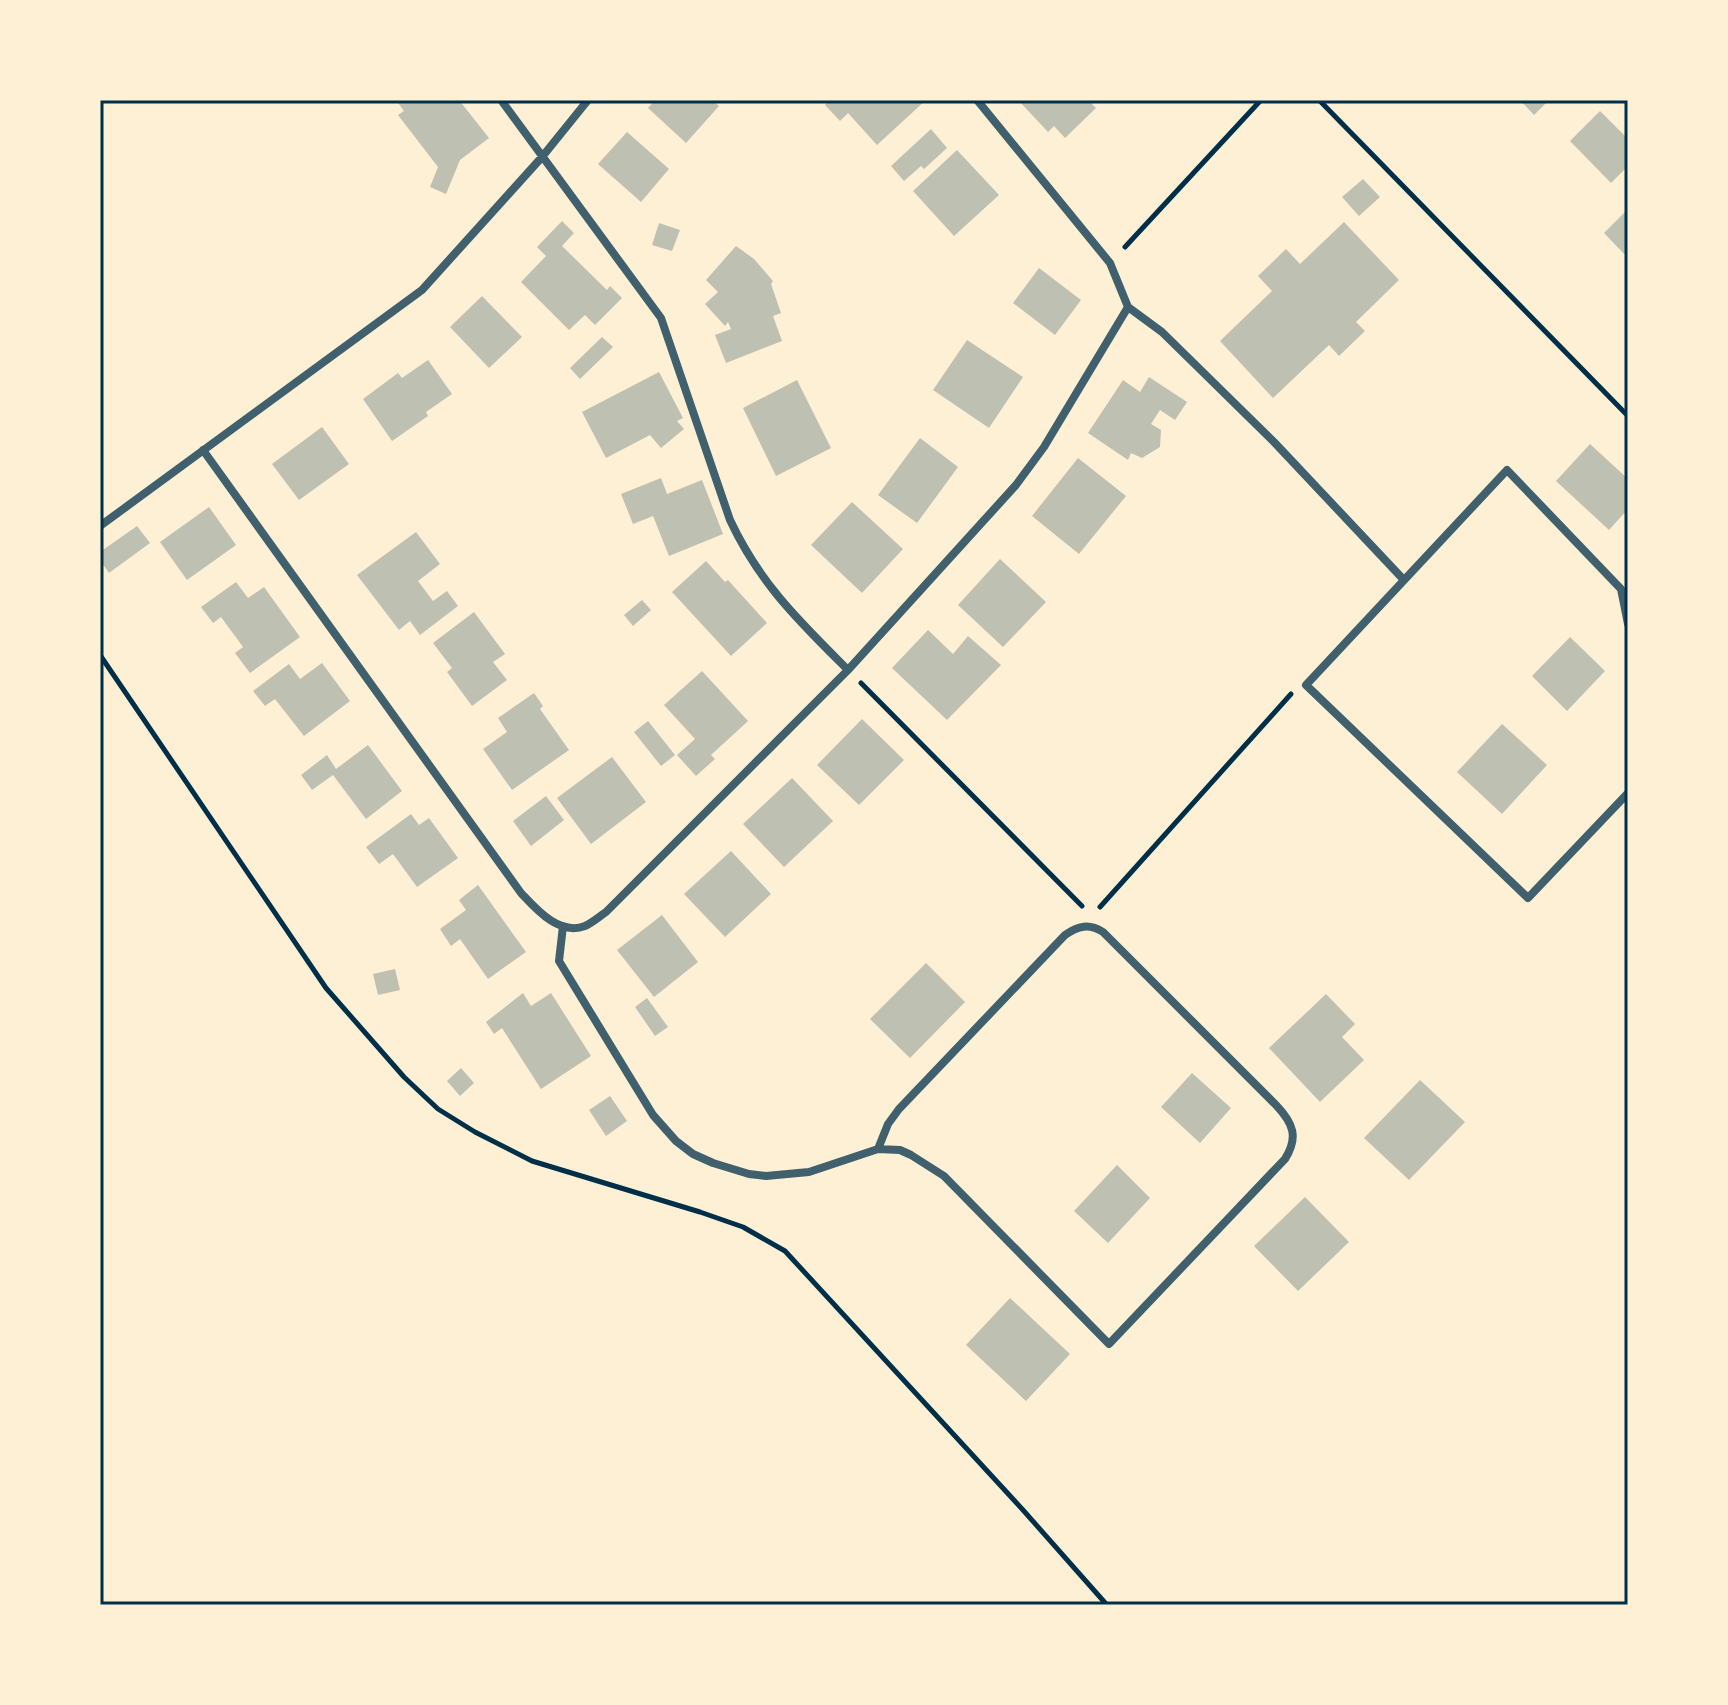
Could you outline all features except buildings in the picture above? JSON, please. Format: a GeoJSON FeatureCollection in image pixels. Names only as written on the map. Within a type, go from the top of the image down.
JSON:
{"type":"FeatureCollection","features":[{"type":"Feature","properties":{"kind":"street"},"geometry":{"type":"LineString","coordinates":[[501,100],[661,318],[730,520],[745,552],[770,589],[848,670]]}},
{"type":"Feature","properties":{"kind":"street"},"geometry":{"type":"LineString","coordinates":[[100,526],[422,290],[542,157],[588,100]]}},
{"type":"Feature","properties":{"kind":"street"},"geometry":{"type":"LineString","coordinates":[[977,100],[1110,263],[1128,307],[1162,332],[1274,442],[1403,579]]}},
{"type":"Feature","properties":{"kind":"street"},"geometry":{"type":"LineString","coordinates":[[203,450],[521,893],[543,917],[563,926],[583,927],[606,912],[848,670],[1016,485],[1044,447],[1128,307]]}},
{"type":"Feature","properties":{"kind":"street"},"geometry":{"type":"LineString","coordinates":[[1628,624],[1621,589],[1507,470],[1306,685],[1528,898],[1628,793]]}},
{"type":"Feature","properties":{"kind":"street"},"geometry":{"type":"LineString","coordinates":[[563,926],[559,961],[653,1115],[676,1141],[693,1154],[749,1174],[809,1172],[878,1149],[900,1150],[911,1155],[944,1176],[1109,1344],[1285,1159],[1294,1138],[1293,1129],[1283,1113],[1103,932],[1089,925],[1073,929],[1065,935],[899,1109],[888,1124],[878,1149]]}},
{"type":"Feature","properties":{"kind":"path"},"geometry":{"type":"LineString","coordinates":[[1110,263],[1261,100]]}},
{"type":"Feature","properties":{"kind":"path"},"geometry":{"type":"LineString","coordinates":[[1319,100],[1628,416]]}},
{"type":"Feature","properties":{"kind":"path"},"geometry":{"type":"LineString","coordinates":[[100,655],[326,988],[404,1077],[438,1109],[532,1161],[743,1227],[785,1251],[1107,1605]]}},
{"type":"Feature","properties":{"kind":"path"},"geometry":{"type":"LineString","coordinates":[[848,670],[1080,901],[1089,925]]}},
{"type":"Feature","properties":{"kind":"path"},"geometry":{"type":"LineString","coordinates":[[1089,925],[1102,905],[1296,688],[1306,685]]}}]}
